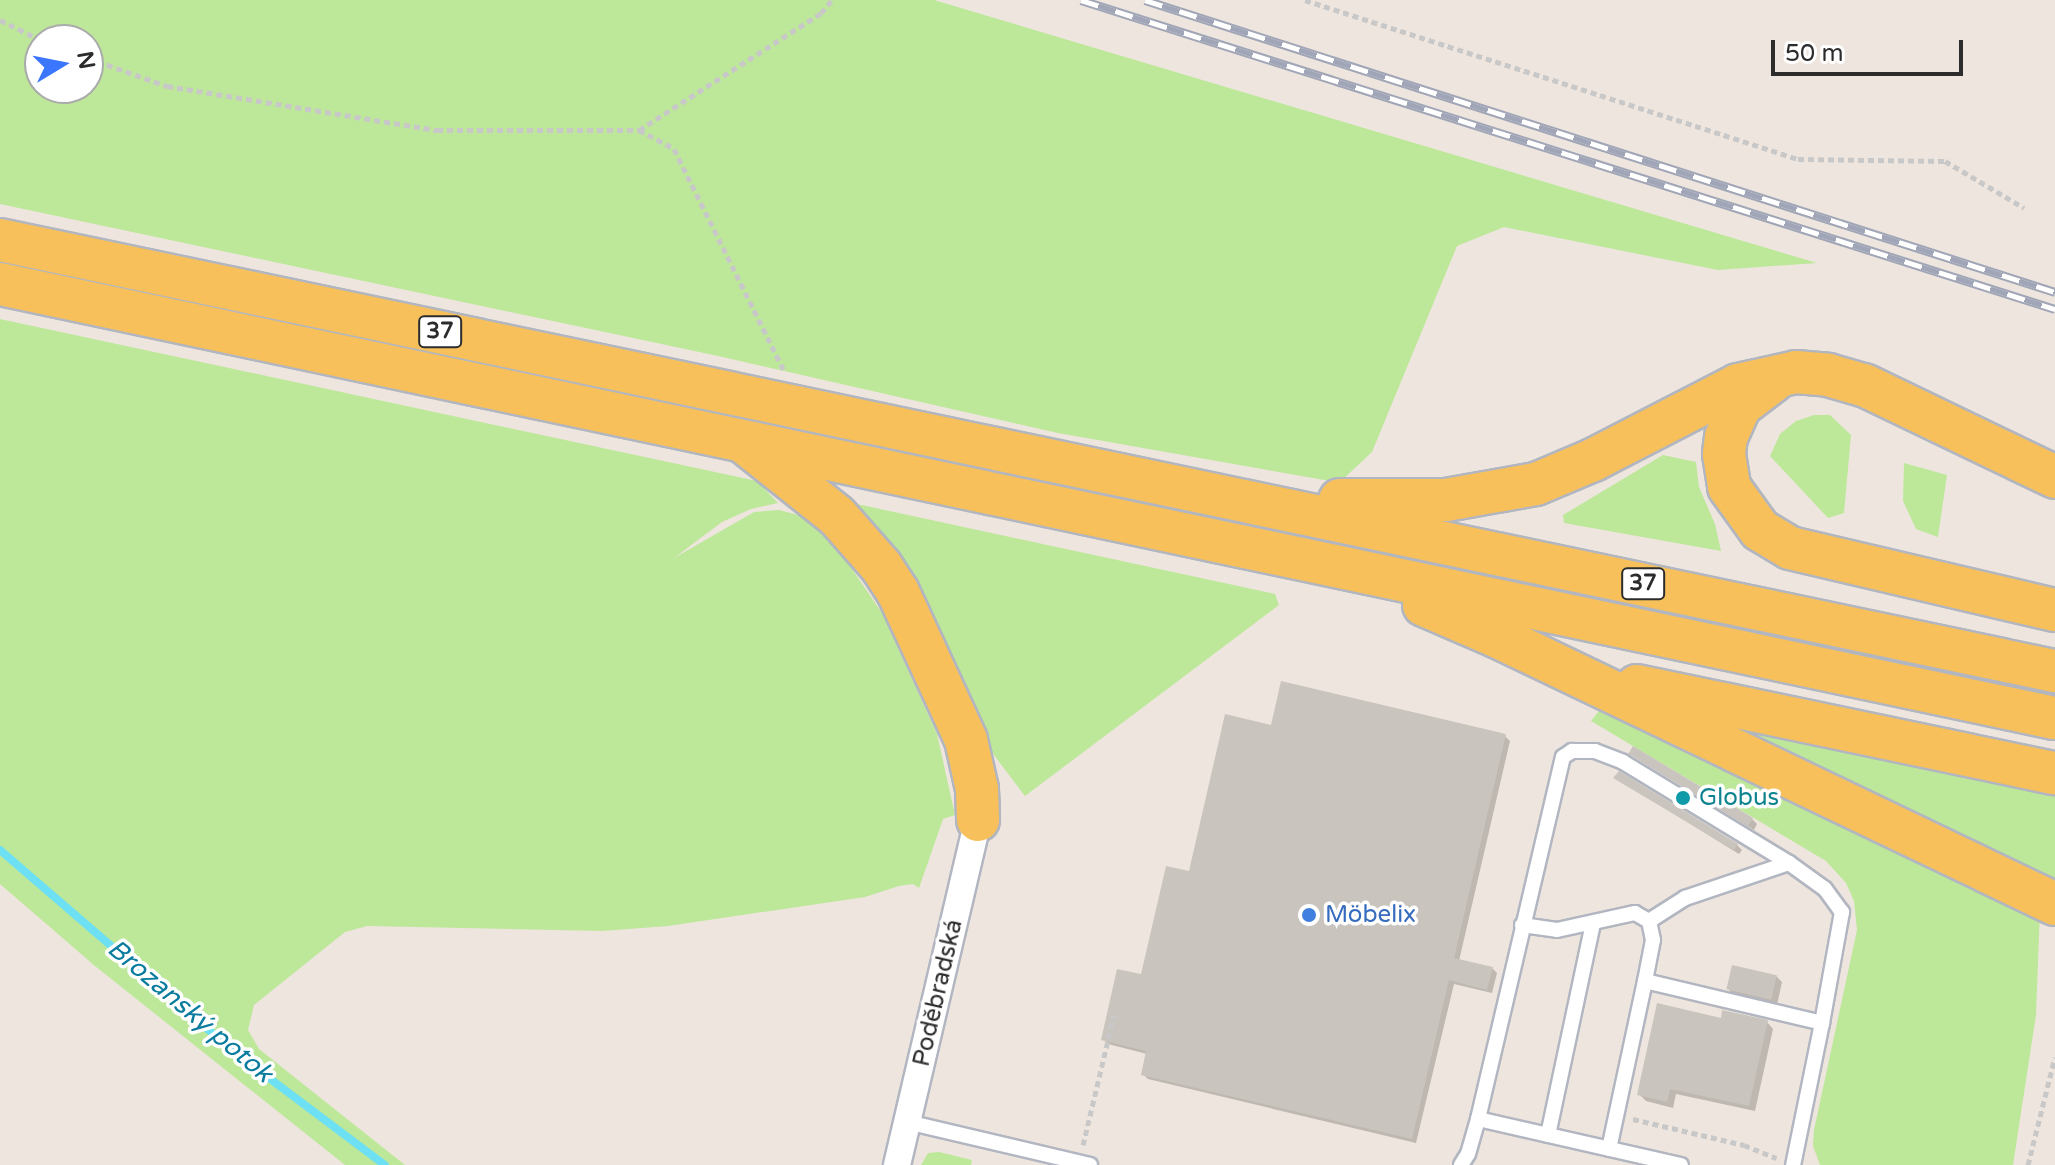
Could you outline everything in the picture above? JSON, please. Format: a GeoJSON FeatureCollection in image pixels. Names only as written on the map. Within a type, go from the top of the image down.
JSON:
{"type":"FeatureCollection","features":[{"type":"Feature","properties":{"kind":"main road","name":"37"},"geometry":{"type":"LineString","coordinates":[[0,240],[2055,671]]}},
{"type":"Feature","properties":{"kind":"main road","name":"37"},"geometry":{"type":"LineString","coordinates":[[0,284],[2055,718]]}},
{"type":"Feature","properties":{"kind":"main road"},"geometry":{"type":"LineString","coordinates":[[1231,497],[1431,501],[1507,492],[1593,460],[1738,385],[1777,374],[1813,373],[1864,385],[2055,477]]}},
{"type":"Feature","properties":{"kind":"main road"},"geometry":{"type":"LineString","coordinates":[[1813,373],[1780,378],[1761,387],[1740,406],[1726,437],[1725,471],[1729,487],[1760,530],[1790,548],[2055,610]]}},
{"type":"Feature","properties":{"kind":"main road"},"geometry":{"type":"LineString","coordinates":[[738,438],[837,516],[881,566],[898,592],[966,740],[977,789],[978,820]]}},
{"type":"Feature","properties":{"kind":"main road"},"geometry":{"type":"LineString","coordinates":[[1327,566],[1457,618],[2055,904]]}},
{"type":"Feature","properties":{"kind":"main road"},"geometry":{"type":"LineString","coordinates":[[1574,673],[2055,773]]}},
{"type":"Feature","properties":{"kind":"street","name":"Poděbradská"},"geometry":{"type":"LineString","coordinates":[[897,1165],[978,820]]}},
{"type":"Feature","properties":{"kind":"lane"},"geometry":{"type":"LineString","coordinates":[[1461,1165],[1468,1154],[1478,1119],[1563,757],[1572,751],[1595,751],[1623,762],[1789,863],[1825,889],[1842,912],[1793,1164]]}},
{"type":"Feature","properties":{"kind":"lane"},"geometry":{"type":"LineString","coordinates":[[1649,921],[1685,898],[1789,863]]}},
{"type":"Feature","properties":{"kind":"lane"},"geometry":{"type":"LineString","coordinates":[[1522,925],[1557,930],[1635,913],[1649,921],[1653,940],[1609,1149]]}},
{"type":"Feature","properties":{"kind":"lane"},"geometry":{"type":"LineString","coordinates":[[1548,1135],[1593,923]]}},
{"type":"Feature","properties":{"kind":"lane"},"geometry":{"type":"LineString","coordinates":[[1645,981],[1822,1023]]}},
{"type":"Feature","properties":{"kind":"lane"},"geometry":{"type":"LineString","coordinates":[[1478,1119],[1681,1165]]}},
{"type":"Feature","properties":{"kind":"lane"},"geometry":{"type":"LineString","coordinates":[[907,1122],[1084,1164]]}},
{"type":"Feature","properties":{"kind":"path"},"geometry":{"type":"LineString","coordinates":[[639,130],[821,13],[832,0]]}},
{"type":"Feature","properties":{"kind":"path"},"geometry":{"type":"LineString","coordinates":[[1305,0],[1798,159],[1945,161],[2024,208]]}},
{"type":"Feature","properties":{"kind":"path"},"geometry":{"type":"LineString","coordinates":[[0,20],[24,32]]}},
{"type":"Feature","properties":{"kind":"path"},"geometry":{"type":"LineString","coordinates":[[104,64],[167,86],[437,130],[639,130],[674,149],[802,407]]}},
{"type":"Feature","properties":{"kind":"path"},"geometry":{"type":"LineString","coordinates":[[1084,1164],[1114,1015]]}},
{"type":"Feature","properties":{"kind":"path"},"geometry":{"type":"LineString","coordinates":[[2028,1165],[2055,1057]]}},
{"type":"Feature","properties":{"kind":"path"},"geometry":{"type":"LineString","coordinates":[[1616,1116],[1744,1145],[1793,1164]]}},
{"type":"Feature","properties":{"kind":"green space"},"geometry":{"type":"Polygon","coordinates":[[[0,0],[934,0],[1817,263],[1718,270],[1504,227],[1457,246],[1372,452],[1341,481],[1058,433],[718,356],[0,204],[0,0]]]}},
{"type":"Feature","properties":{"kind":"green space"},"geometry":{"type":"Polygon","coordinates":[[[0,319],[757,481],[778,503],[751,509],[722,522],[674,558],[754,512],[779,510],[798,515],[835,544],[882,613],[937,734],[955,815],[943,819],[919,888],[913,884],[899,886],[865,897],[668,926],[602,931],[367,926],[345,932],[254,1005],[248,1030],[259,1049],[405,1165],[345,1165],[95,966],[0,884],[0,319]]]}},
{"type":"Feature","properties":{"kind":"green space"},"geometry":{"type":"Polygon","coordinates":[[[1814,415],[1830,415],[1851,435],[1844,513],[1828,518],[1770,456],[1780,434],[1796,421],[1814,415]]]}},
{"type":"Feature","properties":{"kind":"green space"},"geometry":{"type":"Polygon","coordinates":[[[1663,455],[1696,462],[1699,487],[1715,524],[1721,551],[1564,523],[1563,515],[1663,455]]]}},
{"type":"Feature","properties":{"kind":"green space"},"geometry":{"type":"Polygon","coordinates":[[[1904,463],[1947,475],[1938,537],[1916,529],[1903,501],[1904,463]]]}},
{"type":"Feature","properties":{"kind":"green space"},"geometry":{"type":"Polygon","coordinates":[[[857,504],[1275,594],[1279,605],[1025,796],[987,746],[887,538],[857,504]]]}},
{"type":"Feature","properties":{"kind":"green space"},"geometry":{"type":"Polygon","coordinates":[[[1611,707],[2040,911],[2036,1015],[2013,1165],[1820,1165],[1813,1146],[1814,1130],[1857,930],[1854,901],[1846,883],[1826,861],[1591,721],[1599,711],[1611,707]]]}},
{"type":"Feature","properties":{"kind":"green space"},"geometry":{"type":"Polygon","coordinates":[[[1678,708],[2055,788],[2055,879],[1678,708]]]}},
{"type":"Feature","properties":{"kind":"green space"},"geometry":{"type":"Polygon","coordinates":[[[939,1152],[972,1160],[971,1165],[921,1165],[928,1153],[939,1152]]]}},
{"type":"Feature","properties":{"kind":"building","name":"Möbelix"},"geometry":{"type":"Polygon","coordinates":[[[1281,681],[1506,734],[1454,958],[1493,967],[1487,990],[1449,980],[1412,1139],[1141,1075],[1146,1051],[1101,1040],[1117,969],[1141,974],[1166,866],[1189,871],[1225,714],[1271,725],[1281,681]]]}},
{"type":"Feature","properties":{"kind":"building"},"geometry":{"type":"Polygon","coordinates":[[[1633,746],[1753,818],[1748,826],[1628,754],[1633,746]]]}},
{"type":"Feature","properties":{"kind":"building"},"geometry":{"type":"Polygon","coordinates":[[[1619,771],[1738,844],[1734,850],[1613,778],[1619,771]]]}},
{"type":"Feature","properties":{"kind":"building"},"geometry":{"type":"Polygon","coordinates":[[[1732,965],[1777,975],[1771,1000],[1726,989],[1732,965]]]}},
{"type":"Feature","properties":{"kind":"building"},"geometry":{"type":"Polygon","coordinates":[[[1657,1003],[1721,1018],[1722,1010],[1768,1020],[1749,1106],[1670,1089],[1667,1102],[1637,1095],[1657,1003]]]}},
{"type":"Feature","properties":{"kind":"waterway","name":"Brozanský potok"},"geometry":{"type":"LineString","coordinates":[[0,850],[233,1051],[385,1165]]}},
{"type":"Feature","properties":{"kind":"railway"},"geometry":{"type":"LineString","coordinates":[[1081,0],[2055,309]]}},
{"type":"Feature","properties":{"kind":"railway"},"geometry":{"type":"LineString","coordinates":[[1145,0],[2055,292]]}},
{"type":"Feature","properties":{"kind":"place","name":"Globus"},"geometry":{"type":"Point","coordinates":[1683,798]}},
{"type":"Feature","properties":{"kind":"place","name":"Möbelix"},"geometry":{"type":"Point","coordinates":[1309,915]}}]}
